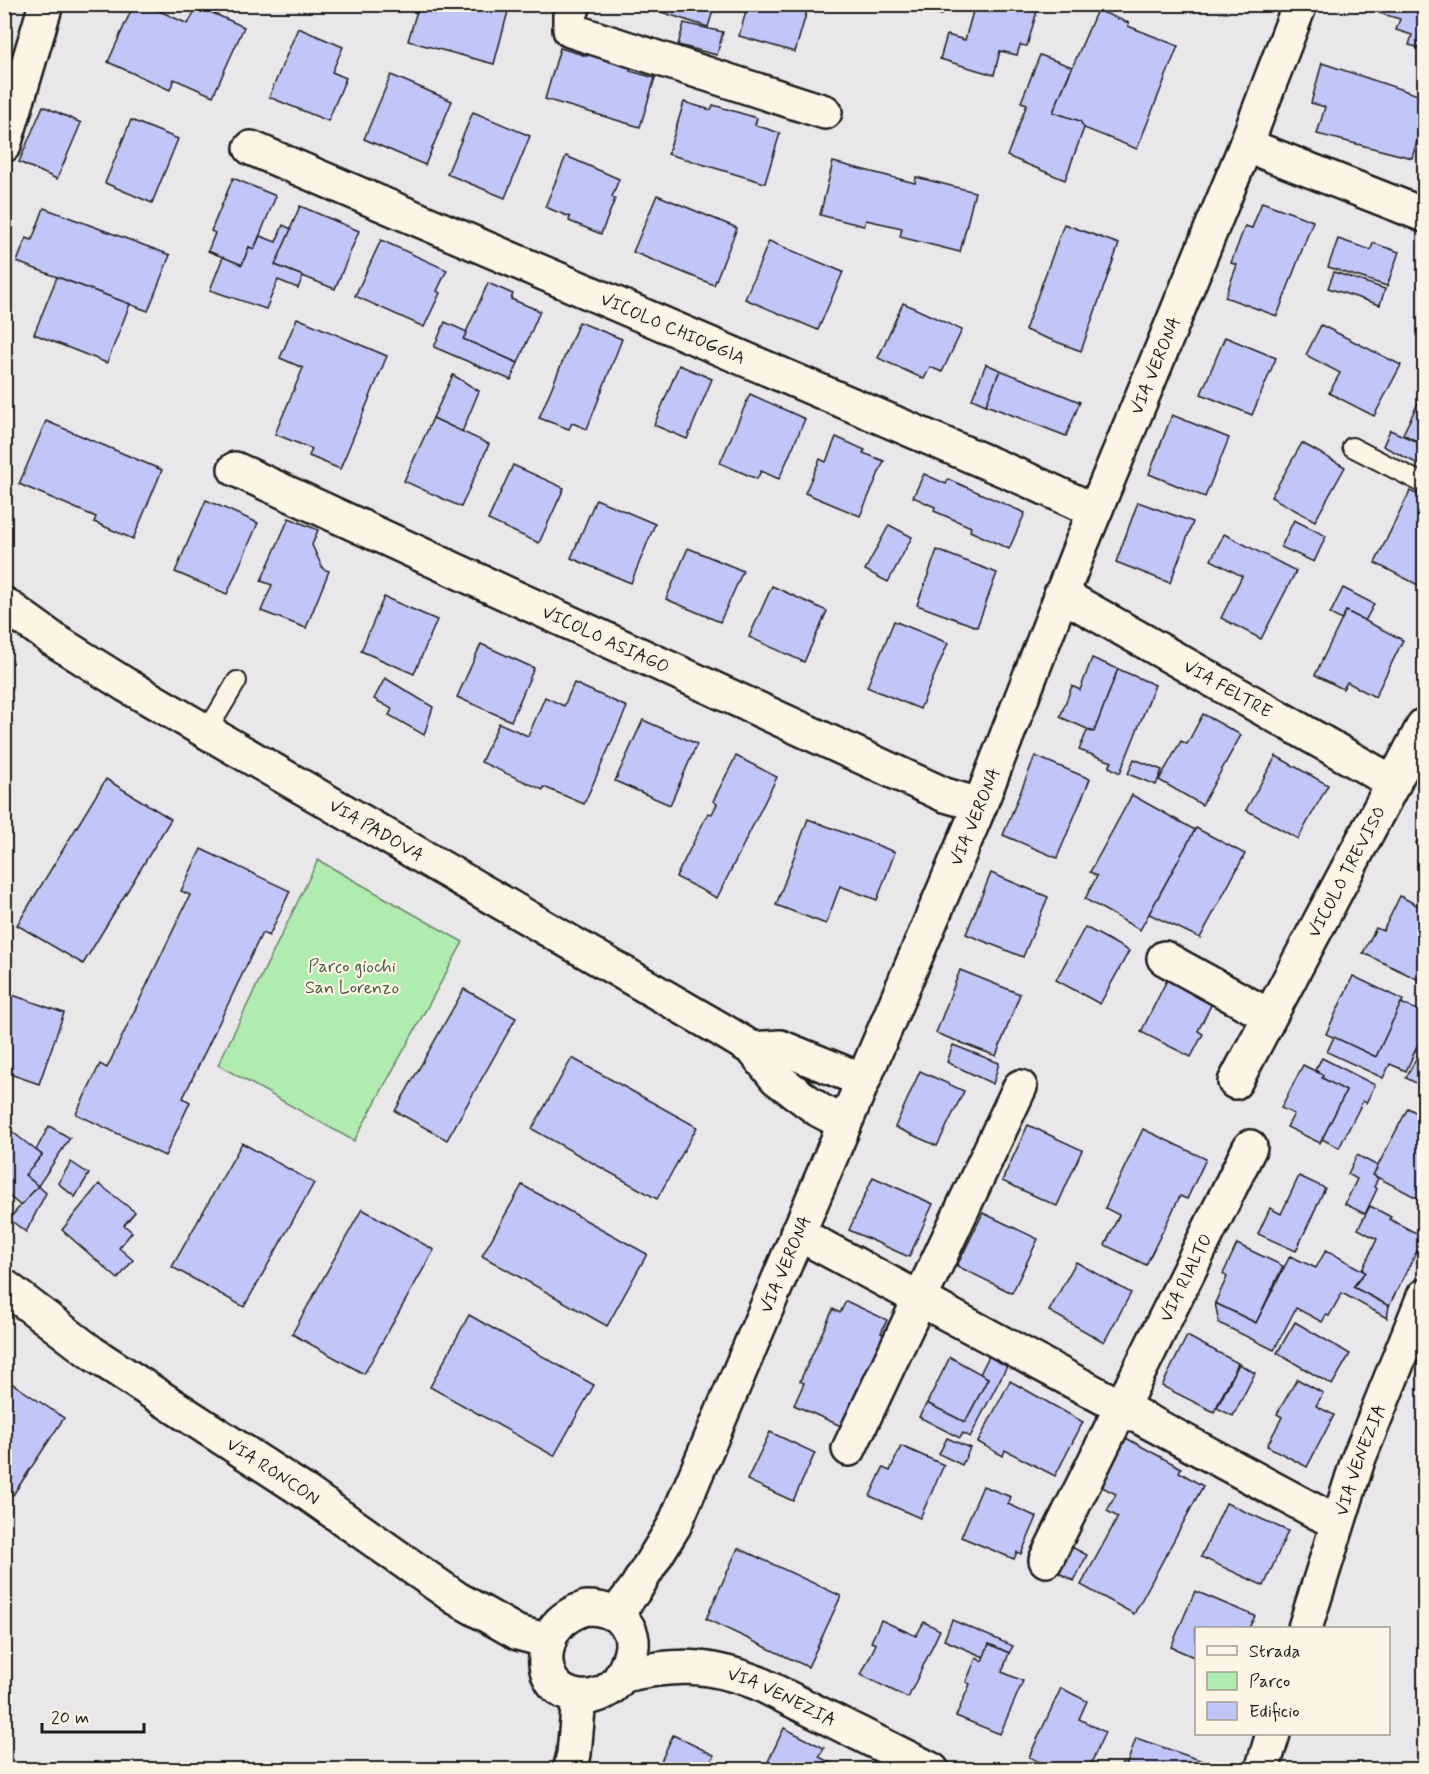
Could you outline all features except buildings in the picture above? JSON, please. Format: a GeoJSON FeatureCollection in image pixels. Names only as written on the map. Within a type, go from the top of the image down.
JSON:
{"type":"FeatureCollection","features":[{"type":"Feature","properties":{"kind":"street"},"geometry":{"type":"LineString","coordinates":[[5,142],[46,4]]}},
{"type":"Feature","properties":{"kind":"street","name":"VIA VERONA"},"geometry":{"type":"LineString","coordinates":[[616,1614],[636,1588],[674,1526],[980,805],[1061,594],[1246,145],[1300,4]]}},
{"type":"Feature","properties":{"kind":"street"},"geometry":{"type":"LineString","coordinates":[[572,10],[570,30],[825,112]]}},
{"type":"Feature","properties":{"kind":"street"},"geometry":{"type":"LineString","coordinates":[[1246,145],[1425,215]]}},
{"type":"Feature","properties":{"kind":"street","name":"VICOLO CHIOGGIA"},"geometry":{"type":"LineString","coordinates":[[251,148],[1028,480],[1095,511]]}},
{"type":"Feature","properties":{"kind":"street","name":"VICOLO ASIAGO"},"geometry":{"type":"LineString","coordinates":[[235,470],[945,795],[980,805]]}},
{"type":"Feature","properties":{"kind":"street","name":"VIA FELTRE"},"geometry":{"type":"LineString","coordinates":[[1061,594],[1394,783]]}},
{"type":"Feature","properties":{"kind":"street","name":"VIA PADOVA"},"geometry":{"type":"LineString","coordinates":[[4,604],[54,640],[117,679],[753,1049],[776,1078],[819,1110],[844,1123]]}},
{"type":"Feature","properties":{"kind":"street","name":"VICOLO TREVISO"},"geometry":{"type":"LineString","coordinates":[[1235,1082],[1425,725]]}},
{"type":"Feature","properties":{"kind":"street"},"geometry":{"type":"LineString","coordinates":[[1164,958],[1269,1016]]}},
{"type":"Feature","properties":{"kind":"street"},"geometry":{"type":"LineString","coordinates":[[753,1049],[780,1047],[862,1080]]}},
{"type":"Feature","properties":{"kind":"street"},"geometry":{"type":"LineString","coordinates":[[849,1449],[1020,1086]]}},
{"type":"Feature","properties":{"kind":"street","name":"VIA RIALTO"},"geometry":{"type":"LineString","coordinates":[[1046,1560],[1250,1147]]}},
{"type":"Feature","properties":{"kind":"street"},"geometry":{"type":"LineString","coordinates":[[798,1233],[1337,1523]]}},
{"type":"Feature","properties":{"kind":"street","name":"VIA RONCON"},"geometry":{"type":"LineString","coordinates":[[4,1286],[92,1353],[307,1493],[456,1598],[518,1633],[549,1641]]}},
{"type":"Feature","properties":{"kind":"street","name":"VIA VENEZIA"},"geometry":{"type":"LineString","coordinates":[[1306,1627],[1358,1460],[1425,1296]]}},
{"type":"Feature","properties":{"kind":"street"},"geometry":{"type":"LineString","coordinates":[[586,1608],[599,1608],[616,1614],[627,1626],[630,1639],[631,1653],[623,1675],[598,1695],[579,1698],[566,1694],[555,1686],[546,1672],[544,1658],[549,1641],[560,1621],[573,1612],[586,1608]]}},
{"type":"Feature","properties":{"kind":"street","name":"VIA VENEZIA"},"geometry":{"type":"LineString","coordinates":[[623,1675],[658,1667],[685,1666],[729,1672],[758,1683],[932,1770]]}},
{"type":"Feature","properties":{"kind":"street"},"geometry":{"type":"LineString","coordinates":[[570,1770],[574,1754],[579,1698]]}},
{"type":"Feature","properties":{"kind":"street"},"geometry":{"type":"LineString","coordinates":[[1262,1770],[1273,1735]]}},
{"type":"Feature","properties":{"kind":"lane"},"geometry":{"type":"LineString","coordinates":[[1352,447],[1425,484]]}},
{"type":"Feature","properties":{"kind":"lane"},"geometry":{"type":"LineString","coordinates":[[207,731],[237,681]]}},
{"type":"Feature","properties":{"kind":"green space","name":"Parco giochi San Lorenzo"},"geometry":{"type":"Polygon","coordinates":[[[318,860],[463,942],[354,1141],[218,1065],[318,860]]]}}]}
